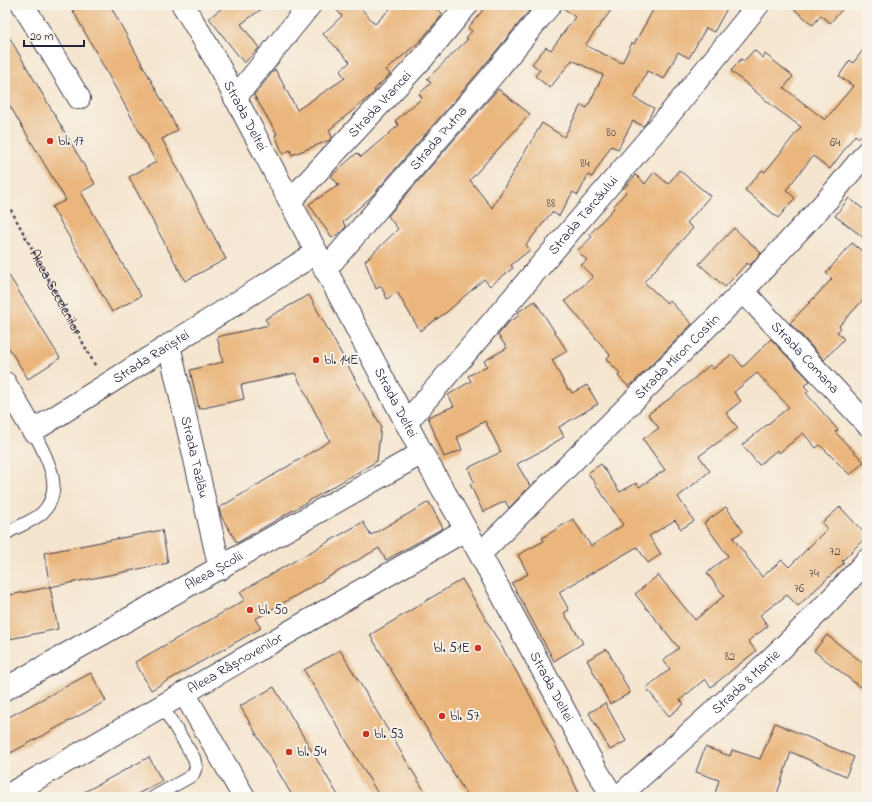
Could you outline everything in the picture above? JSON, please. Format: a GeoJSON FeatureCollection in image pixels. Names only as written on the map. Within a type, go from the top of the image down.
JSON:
{"type":"FeatureCollection","features":[{"type":"Feature","properties":{"kind":"street"},"geometry":{"type":"LineString","coordinates":[[23,5],[79,98]]}},
{"type":"Feature","properties":{"kind":"street","name":"Strada Deltei"},"geometry":{"type":"LineString","coordinates":[[183,5],[213,55],[406,424],[480,554],[597,771],[613,797]]}},
{"type":"Feature","properties":{"kind":"street"},"geometry":{"type":"LineString","coordinates":[[235,98],[310,5]]}},
{"type":"Feature","properties":{"kind":"street","name":"Strada Vrancei"},"geometry":{"type":"LineString","coordinates":[[290,201],[423,58],[467,5]]}},
{"type":"Feature","properties":{"kind":"street","name":"Strada Putna"},"geometry":{"type":"LineString","coordinates":[[320,262],[487,82],[550,5]]}},
{"type":"Feature","properties":{"kind":"street","name":"Strada Tarcăului"},"geometry":{"type":"LineString","coordinates":[[406,424],[664,121],[758,5]]}},
{"type":"Feature","properties":{"kind":"street","name":"Strada Miron Costin"},"geometry":{"type":"LineString","coordinates":[[480,554],[743,291],[828,199],[867,152]]}},
{"type":"Feature","properties":{"kind":"street","name":"Strada Rariștei"},"geometry":{"type":"LineString","coordinates":[[33,431],[169,345],[320,262]]}},
{"type":"Feature","properties":{"kind":"street","name":"Strada Comana"},"geometry":{"type":"LineString","coordinates":[[743,291],[867,424]]}},
{"type":"Feature","properties":{"kind":"street","name":"Strada Tazlău"},"geometry":{"type":"LineString","coordinates":[[169,345],[220,569]]}},
{"type":"Feature","properties":{"kind":"street"},"geometry":{"type":"LineString","coordinates":[[5,383],[33,431]]}},
{"type":"Feature","properties":{"kind":"street","name":"Aleea Școlii"},"geometry":{"type":"LineString","coordinates":[[5,689],[220,569],[422,453]]}},
{"type":"Feature","properties":{"kind":"street","name":"Aleea Râșnovenilor"},"geometry":{"type":"LineString","coordinates":[[5,797],[465,530]]}},
{"type":"Feature","properties":{"kind":"street","name":"Strada 8 Martie"},"geometry":{"type":"LineString","coordinates":[[618,797],[725,702],[866,564]]}},
{"type":"Feature","properties":{"kind":"street"},"geometry":{"type":"LineString","coordinates":[[184,693],[244,797]]}},
{"type":"Feature","properties":{"kind":"lane"},"geometry":{"type":"LineString","coordinates":[[5,534],[40,515],[47,507],[52,496],[53,485],[50,463],[33,431]]}},
{"type":"Feature","properties":{"kind":"lane"},"geometry":{"type":"LineString","coordinates":[[154,797],[193,775],[196,767],[194,758],[162,706]]}},
{"type":"Feature","properties":{"kind":"path","name":"Aleea Secelenilor"},"geometry":{"type":"LineString","coordinates":[[5,199],[105,385]]}},
{"type":"Feature","properties":{"kind":"building"},"geometry":{"type":"Polygon","coordinates":[[[70,5],[110,5],[178,130],[162,139],[226,259],[185,281],[129,177],[156,162],[70,5]]]}},
{"type":"Feature","properties":{"kind":"building"},"geometry":{"type":"Polygon","coordinates":[[[226,5],[267,5],[241,24],[259,48],[244,63],[209,18],[226,5]]]}},
{"type":"Feature","properties":{"kind":"building"},"geometry":{"type":"Polygon","coordinates":[[[332,5],[358,5],[375,24],[394,5],[432,5],[443,14],[420,41],[386,70],[390,74],[374,90],[375,92],[329,130],[332,137],[330,140],[292,155],[290,150],[283,154],[275,135],[277,134],[254,95],[275,69],[297,110],[345,78],[340,71],[350,62],[323,34],[342,16],[332,5]]]}},
{"type":"Feature","properties":{"kind":"building"},"geometry":{"type":"Polygon","coordinates":[[[487,5],[534,5],[372,196],[343,222],[346,227],[332,238],[309,204],[339,185],[331,176],[357,153],[361,157],[399,125],[395,121],[422,98],[419,94],[431,83],[427,79],[468,39],[466,38],[472,31],[468,28],[487,5]]]}},
{"type":"Feature","properties":{"kind":"building"},"geometry":{"type":"Polygon","coordinates":[[[562,5],[615,5],[585,45],[622,63],[632,43],[634,44],[656,5],[729,5],[714,32],[706,28],[689,58],[678,52],[664,79],[647,71],[634,98],[654,108],[646,123],[643,126],[633,121],[618,149],[611,146],[592,177],[588,175],[578,195],[573,192],[559,216],[552,212],[526,245],[530,250],[511,265],[513,268],[490,286],[484,279],[448,311],[420,331],[397,292],[387,299],[381,286],[376,289],[365,261],[398,229],[388,216],[498,89],[530,114],[470,180],[492,208],[542,123],[564,137],[581,105],[587,108],[603,75],[572,60],[550,88],[535,76],[540,70],[532,64],[546,47],[551,50],[575,17],[562,7],[562,5]]]}},
{"type":"Feature","properties":{"kind":"building"},"geometry":{"type":"Polygon","coordinates":[[[789,5],[846,5],[830,23],[821,15],[813,25],[789,5]]]}},
{"type":"Feature","properties":{"kind":"building","name":"bl. 17"},"geometry":{"type":"Polygon","coordinates":[[[5,30],[95,184],[81,192],[141,296],[112,312],[52,207],[66,200],[5,98],[5,30]]]}},
{"type":"Feature","properties":{"kind":"building"},"geometry":{"type":"Polygon","coordinates":[[[867,45],[867,128],[859,138],[855,135],[830,169],[813,156],[786,190],[795,198],[778,218],[745,190],[762,170],[765,172],[801,127],[774,107],[731,71],[741,59],[744,61],[754,50],[763,58],[765,54],[793,76],[784,88],[825,120],[853,86],[839,76],[850,60],[853,63],[867,45]]]}},
{"type":"Feature","properties":{"kind":"building"},"geometry":{"type":"Polygon","coordinates":[[[679,170],[710,196],[687,223],[693,228],[644,282],[667,303],[669,300],[692,324],[629,387],[618,376],[620,373],[606,359],[610,355],[565,301],[593,277],[581,265],[587,260],[577,251],[592,237],[590,234],[614,208],[613,207],[626,192],[623,189],[636,175],[645,184],[654,172],[668,184],[679,170]]]}},
{"type":"Feature","properties":{"kind":"building"},"geometry":{"type":"Polygon","coordinates":[[[849,198],[867,212],[867,240],[835,216],[849,198]]]}},
{"type":"Feature","properties":{"kind":"building"},"geometry":{"type":"Polygon","coordinates":[[[734,228],[761,253],[750,265],[747,263],[725,287],[699,264],[734,228]]]}},
{"type":"Feature","properties":{"kind":"building"},"geometry":{"type":"Polygon","coordinates":[[[852,243],[867,255],[867,296],[839,326],[841,328],[837,332],[844,339],[824,360],[790,323],[832,279],[826,273],[852,243]]]}},
{"type":"Feature","properties":{"kind":"building"},"geometry":{"type":"Polygon","coordinates":[[[5,269],[60,358],[28,379],[5,342],[5,269]]]}},
{"type":"Feature","properties":{"kind":"building"},"geometry":{"type":"Polygon","coordinates":[[[309,295],[381,426],[377,461],[237,543],[221,516],[219,508],[330,441],[295,373],[241,385],[244,399],[199,409],[190,370],[223,362],[217,337],[269,325],[265,319],[309,295]]]}},
{"type":"Feature","properties":{"kind":"building"},"geometry":{"type":"Polygon","coordinates":[[[535,301],[567,351],[552,360],[568,390],[570,389],[572,393],[587,385],[598,404],[559,427],[564,437],[517,464],[530,486],[509,508],[505,501],[483,512],[470,484],[474,482],[468,468],[501,452],[485,421],[457,437],[462,450],[444,457],[428,417],[454,406],[448,395],[471,381],[468,376],[487,366],[484,361],[507,348],[498,335],[509,322],[520,315],[518,312],[535,301]]]}},
{"type":"Feature","properties":{"kind":"building"},"geometry":{"type":"Polygon","coordinates":[[[771,339],[810,381],[804,386],[809,391],[806,393],[838,430],[835,432],[864,462],[850,475],[820,445],[816,448],[803,433],[779,453],[777,450],[759,465],[742,445],[789,407],[757,373],[734,392],[741,401],[726,413],[738,428],[699,456],[710,471],[678,497],[694,521],[681,529],[675,520],[649,536],[661,554],[648,563],[637,547],[559,592],[569,610],[564,613],[583,643],[554,661],[512,583],[528,574],[518,555],[544,541],[542,538],[573,519],[591,546],[623,525],[588,473],[601,464],[620,492],[636,483],[639,487],[665,470],[643,439],[659,428],[648,414],[672,397],[710,365],[713,369],[732,354],[743,367],[771,339]]]}},
{"type":"Feature","properties":{"kind":"building","name":"bl. 50"},"geometry":{"type":"Polygon","coordinates":[[[429,502],[443,528],[386,560],[379,548],[255,619],[261,628],[151,690],[135,662],[245,600],[240,592],[363,522],[371,535],[429,502]]]}},
{"type":"Feature","properties":{"kind":"building"},"geometry":{"type":"Polygon","coordinates":[[[726,507],[743,531],[733,538],[762,577],[782,560],[789,567],[827,529],[822,523],[840,507],[867,536],[842,561],[844,563],[798,606],[787,595],[760,615],[768,626],[748,641],[756,651],[711,687],[705,679],[680,700],[684,704],[669,716],[646,688],[670,669],[663,660],[679,648],[635,594],[658,575],[695,620],[724,596],[707,573],[728,556],[704,523],[726,507]]]}},
{"type":"Feature","properties":{"kind":"building"},"geometry":{"type":"Polygon","coordinates":[[[162,530],[168,563],[50,587],[44,553],[162,530]]]}},
{"type":"Feature","properties":{"kind":"building"},"geometry":{"type":"Polygon","coordinates":[[[462,579],[530,695],[581,797],[468,797],[370,635],[462,579]]]}},
{"type":"Feature","properties":{"kind":"building"},"geometry":{"type":"Polygon","coordinates":[[[50,587],[58,629],[5,640],[5,596],[50,587]]]}},
{"type":"Feature","properties":{"kind":"building"},"geometry":{"type":"Polygon","coordinates":[[[827,635],[867,666],[867,678],[860,687],[814,651],[827,635]]]}},
{"type":"Feature","properties":{"kind":"building"},"geometry":{"type":"Polygon","coordinates":[[[607,649],[630,693],[610,704],[587,660],[607,649]]]}},
{"type":"Feature","properties":{"kind":"building","name":"bl. 53"},"geometry":{"type":"Polygon","coordinates":[[[340,650],[428,797],[380,797],[304,670],[340,650]]]}},
{"type":"Feature","properties":{"kind":"building"},"geometry":{"type":"Polygon","coordinates":[[[91,673],[106,701],[5,756],[5,719],[91,673]]]}},
{"type":"Feature","properties":{"kind":"building","name":"bl. 54"},"geometry":{"type":"Polygon","coordinates":[[[274,687],[339,797],[293,797],[240,706],[274,687]]]}},
{"type":"Feature","properties":{"kind":"building"},"geometry":{"type":"Polygon","coordinates":[[[605,703],[626,741],[610,750],[589,713],[605,703]]]}},
{"type":"Feature","properties":{"kind":"building"},"geometry":{"type":"Polygon","coordinates":[[[775,723],[854,757],[846,776],[791,752],[776,797],[714,797],[719,780],[696,772],[705,747],[730,756],[732,750],[760,759],[775,723]]]}},
{"type":"Feature","properties":{"kind":"building"},"geometry":{"type":"Polygon","coordinates":[[[149,757],[162,781],[132,797],[75,797],[149,757]]]}},
{"type":"Feature","properties":{"kind":"place","name":"bl. 17"},"geometry":{"type":"Point","coordinates":[50,141]}},
{"type":"Feature","properties":{"kind":"place","name":"bl. 14E"},"geometry":{"type":"Point","coordinates":[316,360]}},
{"type":"Feature","properties":{"kind":"place","name":"bl. 50"},"geometry":{"type":"Point","coordinates":[250,610]}},
{"type":"Feature","properties":{"kind":"place","name":"bl. 51E"},"geometry":{"type":"Point","coordinates":[478,648]}},
{"type":"Feature","properties":{"kind":"place","name":"bl. 57"},"geometry":{"type":"Point","coordinates":[442,716]}},
{"type":"Feature","properties":{"kind":"place","name":"bl. 53"},"geometry":{"type":"Point","coordinates":[366,734]}},
{"type":"Feature","properties":{"kind":"place","name":"bl. 54"},"geometry":{"type":"Point","coordinates":[289,752]}}]}
